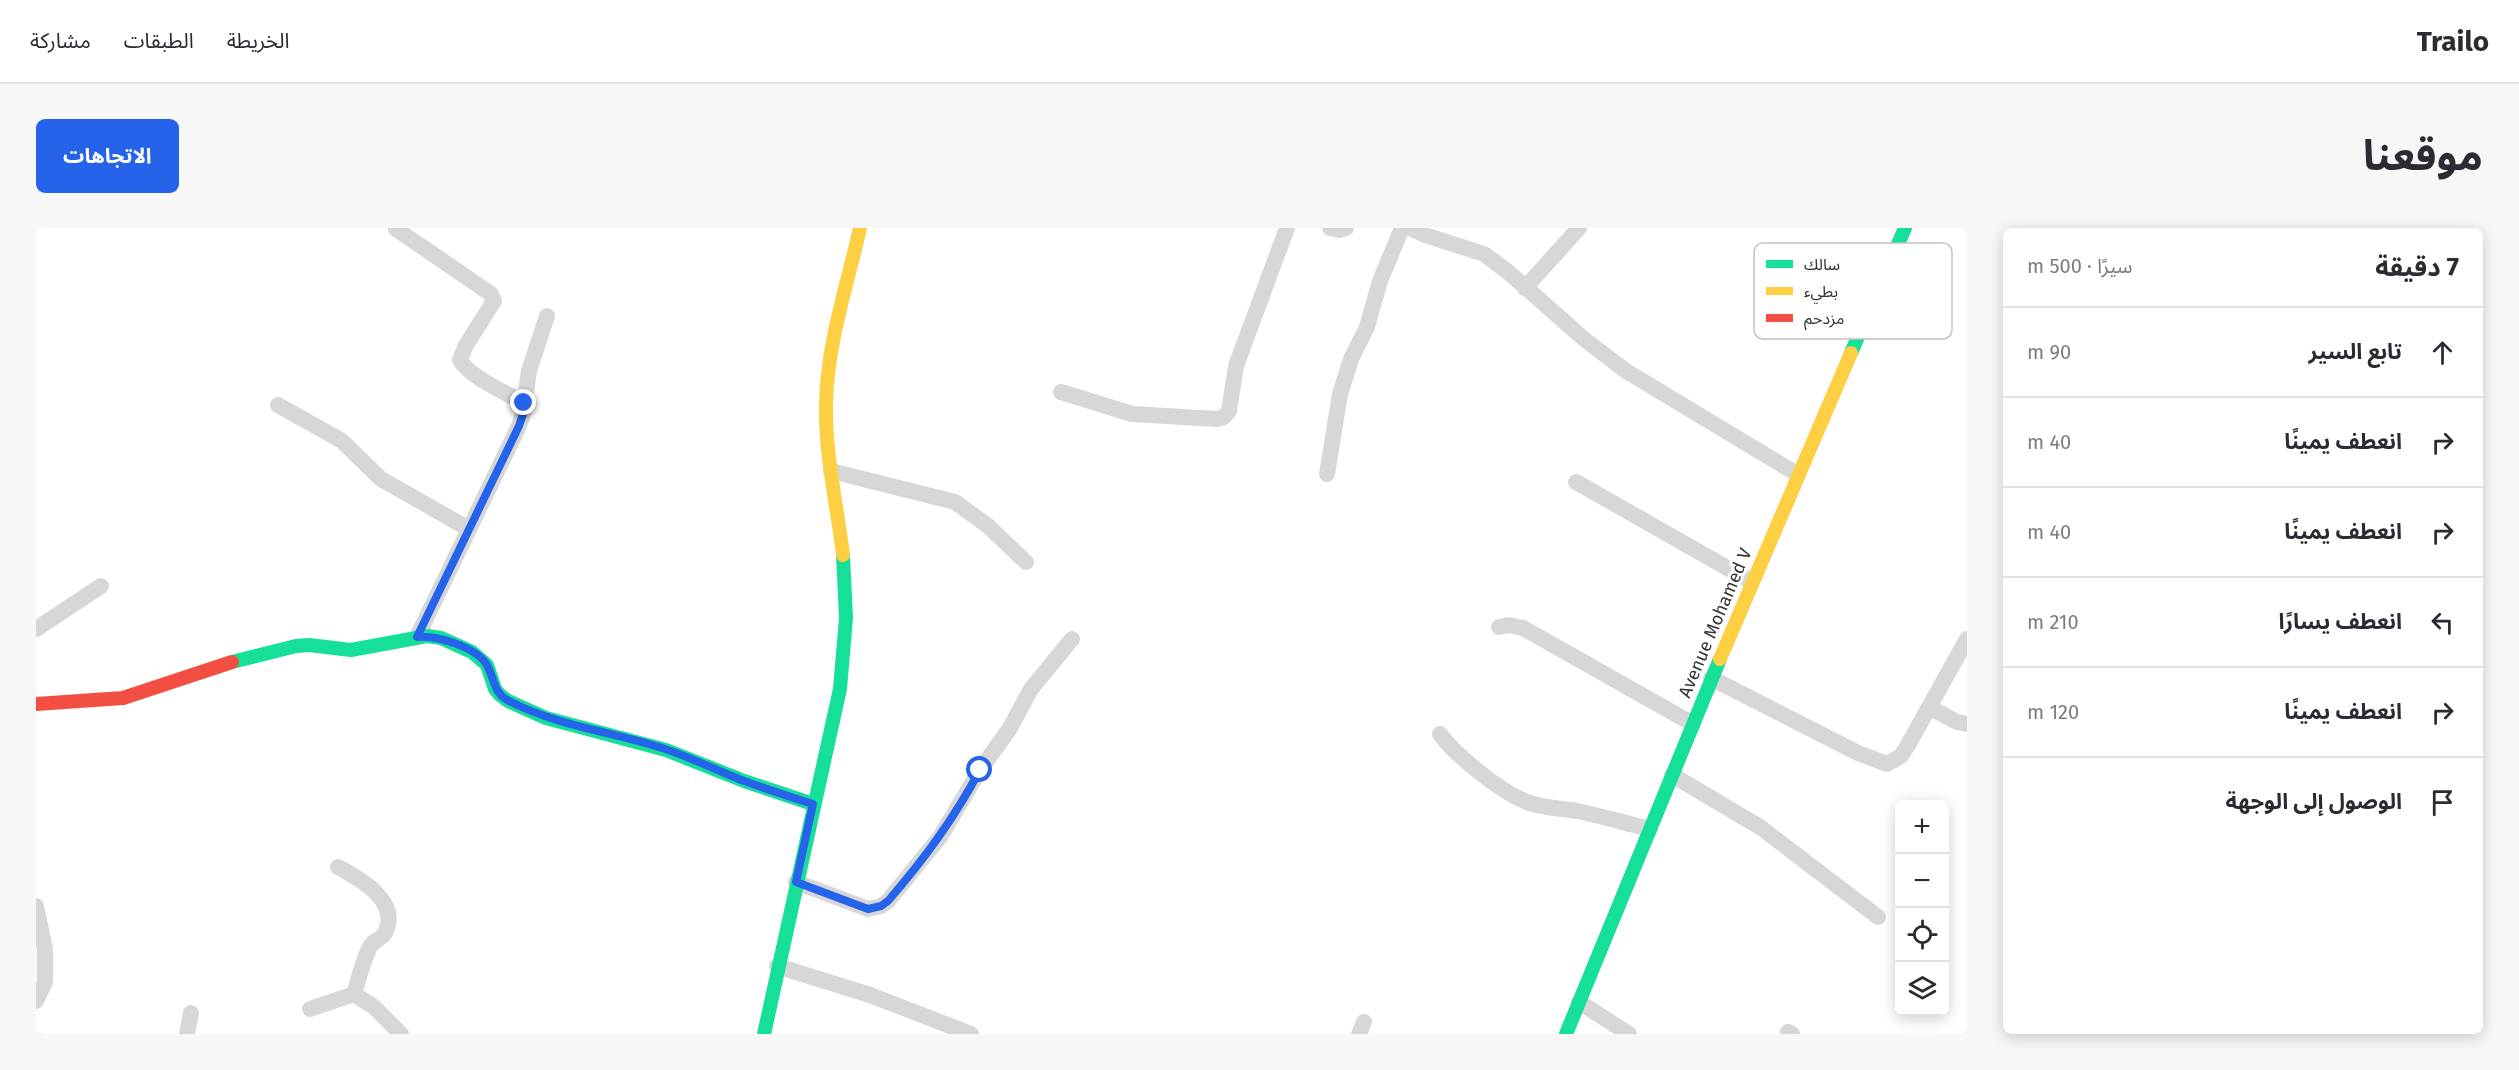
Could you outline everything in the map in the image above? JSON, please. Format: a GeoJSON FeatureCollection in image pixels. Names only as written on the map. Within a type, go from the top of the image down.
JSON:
{"type":"FeatureCollection","features":[{"type":"Feature","properties":{"kind":"street"},"geometry":{"type":"LineString","coordinates":[[764,1034],[777,966],[840,689],[845,635],[845,576],[831,471],[826,406],[829,360],[860,228]]}},
{"type":"Feature","properties":{"kind":"street"},"geometry":{"type":"LineString","coordinates":[[1061,392],[1149,417],[1217,419],[1224,417],[1229,411],[1236,366],[1287,228]]}},
{"type":"Feature","properties":{"kind":"street"},"geometry":{"type":"LineString","coordinates":[[1330,228],[1339,230],[1346,228]]}},
{"type":"Feature","properties":{"kind":"street"},"geometry":{"type":"LineString","coordinates":[[1327,474],[1340,394],[1351,359],[1367,327],[1380,281],[1402,228]]}},
{"type":"Feature","properties":{"kind":"street"},"geometry":{"type":"LineString","coordinates":[[1410,228],[1484,254],[1584,339],[1626,371],[1797,474]]}},
{"type":"Feature","properties":{"kind":"street"},"geometry":{"type":"LineString","coordinates":[[1526,288],[1579,228]]}},
{"type":"Feature","properties":{"kind":"street","name":"Avenue Mohamed V"},"geometry":{"type":"LineString","coordinates":[[1898,243],[1905,228]]}},
{"type":"Feature","properties":{"kind":"street"},"geometry":{"type":"LineString","coordinates":[[396,229],[491,294],[494,301],[466,345],[460,360],[474,373],[524,403]]}},
{"type":"Feature","properties":{"kind":"street"},"geometry":{"type":"LineString","coordinates":[[417,637],[519,426],[529,371],[547,316]]}},
{"type":"Feature","properties":{"kind":"street","name":"Avenue Mohamed V"},"geometry":{"type":"LineString","coordinates":[[1566,1034],[1711,678],[1856,339]]}},
{"type":"Feature","properties":{"kind":"street"},"geometry":{"type":"LineString","coordinates":[[278,405],[342,441],[381,479],[469,529]]}},
{"type":"Feature","properties":{"kind":"street"},"geometry":{"type":"LineString","coordinates":[[831,471],[955,502],[988,526],[1026,562]]}},
{"type":"Feature","properties":{"kind":"street"},"geometry":{"type":"LineString","coordinates":[[1576,482],[1752,582]]}},
{"type":"Feature","properties":{"kind":"street"},"geometry":{"type":"LineString","coordinates":[[36,629],[101,586]]}},
{"type":"Feature","properties":{"kind":"street"},"geometry":{"type":"LineString","coordinates":[[1499,627],[1509,625],[1523,628],[1693,724]]}},
{"type":"Feature","properties":{"kind":"street"},"geometry":{"type":"LineString","coordinates":[[36,704],[123,698],[228,663],[296,646],[309,645],[351,650],[384,646],[417,637],[441,638],[472,652],[487,665],[495,688],[500,695],[546,718],[666,750],[744,781],[813,804]]}},
{"type":"Feature","properties":{"kind":"street"},"geometry":{"type":"LineString","coordinates":[[796,882],[868,909],[881,906],[888,901],[940,837],[980,770],[1010,728],[1032,689],[1072,639]]}},
{"type":"Feature","properties":{"kind":"street"},"geometry":{"type":"LineString","coordinates":[[1711,678],[1858,753],[1887,764],[1901,756],[1967,639]]}},
{"type":"Feature","properties":{"kind":"street"},"geometry":{"type":"LineString","coordinates":[[1929,707],[1958,722],[1967,724]]}},
{"type":"Feature","properties":{"kind":"street"},"geometry":{"type":"LineString","coordinates":[[1440,734],[1452,750],[1516,798],[1529,803],[1577,811],[1650,829]]}},
{"type":"Feature","properties":{"kind":"street"},"geometry":{"type":"LineString","coordinates":[[1672,775],[1776,838],[1878,916]]}},
{"type":"Feature","properties":{"kind":"street"},"geometry":{"type":"LineString","coordinates":[[338,867],[370,885],[387,909],[388,924],[384,935],[372,943],[354,994]]}},
{"type":"Feature","properties":{"kind":"street"},"geometry":{"type":"LineString","coordinates":[[36,906],[45,949],[45,982],[36,1000]]}},
{"type":"Feature","properties":{"kind":"street"},"geometry":{"type":"LineString","coordinates":[[777,966],[870,995],[971,1034]]}},
{"type":"Feature","properties":{"kind":"street"},"geometry":{"type":"LineString","coordinates":[[310,1009],[354,994]]}},
{"type":"Feature","properties":{"kind":"street"},"geometry":{"type":"LineString","coordinates":[[354,994],[374,1007],[401,1034]]}},
{"type":"Feature","properties":{"kind":"street"},"geometry":{"type":"LineString","coordinates":[[1579,1002],[1629,1034]]}},
{"type":"Feature","properties":{"kind":"street"},"geometry":{"type":"LineString","coordinates":[[187,1034],[191,1013]]}},
{"type":"Feature","properties":{"kind":"traffic: fast"},"geometry":{"type":"LineString","coordinates":[[1899,243],[1905,228]]}},
{"type":"Feature","properties":{"kind":"traffic: fast"},"geometry":{"type":"LineString","coordinates":[[1851,353],[1857,339]]}},
{"type":"Feature","properties":{"kind":"traffic: fast"},"geometry":{"type":"LineString","coordinates":[[764,1034],[840,689],[846,618],[843,555]]}},
{"type":"Feature","properties":{"kind":"traffic: fast"},"geometry":{"type":"LineString","coordinates":[[232,662],[296,646],[309,645],[351,650],[427,636],[441,638],[472,652],[487,665],[495,689],[500,695],[546,718],[666,750],[744,781],[813,804]]}},
{"type":"Feature","properties":{"kind":"traffic: fast"},"geometry":{"type":"LineString","coordinates":[[1566,1034],[1720,659]]}},
{"type":"Feature","properties":{"kind":"traffic: slow"},"geometry":{"type":"LineString","coordinates":[[843,555],[829,461],[826,423],[827,382],[838,315],[860,228]]}},
{"type":"Feature","properties":{"kind":"traffic: slow"},"geometry":{"type":"LineString","coordinates":[[1720,659],[1851,353]]}},
{"type":"Feature","properties":{"kind":"traffic: jam"},"geometry":{"type":"LineString","coordinates":[[36,704],[123,698],[232,662]]}},
{"type":"Feature","properties":{"kind":"route"},"geometry":{"type":"LineString","coordinates":[[524,403],[519,426],[417,637],[441,638],[472,652],[487,665],[495,688],[500,695],[546,718],[601,734],[646,743],[744,781],[813,804],[796,882],[868,909],[881,906],[888,901],[925,857],[954,816],[980,770]]}}]}
